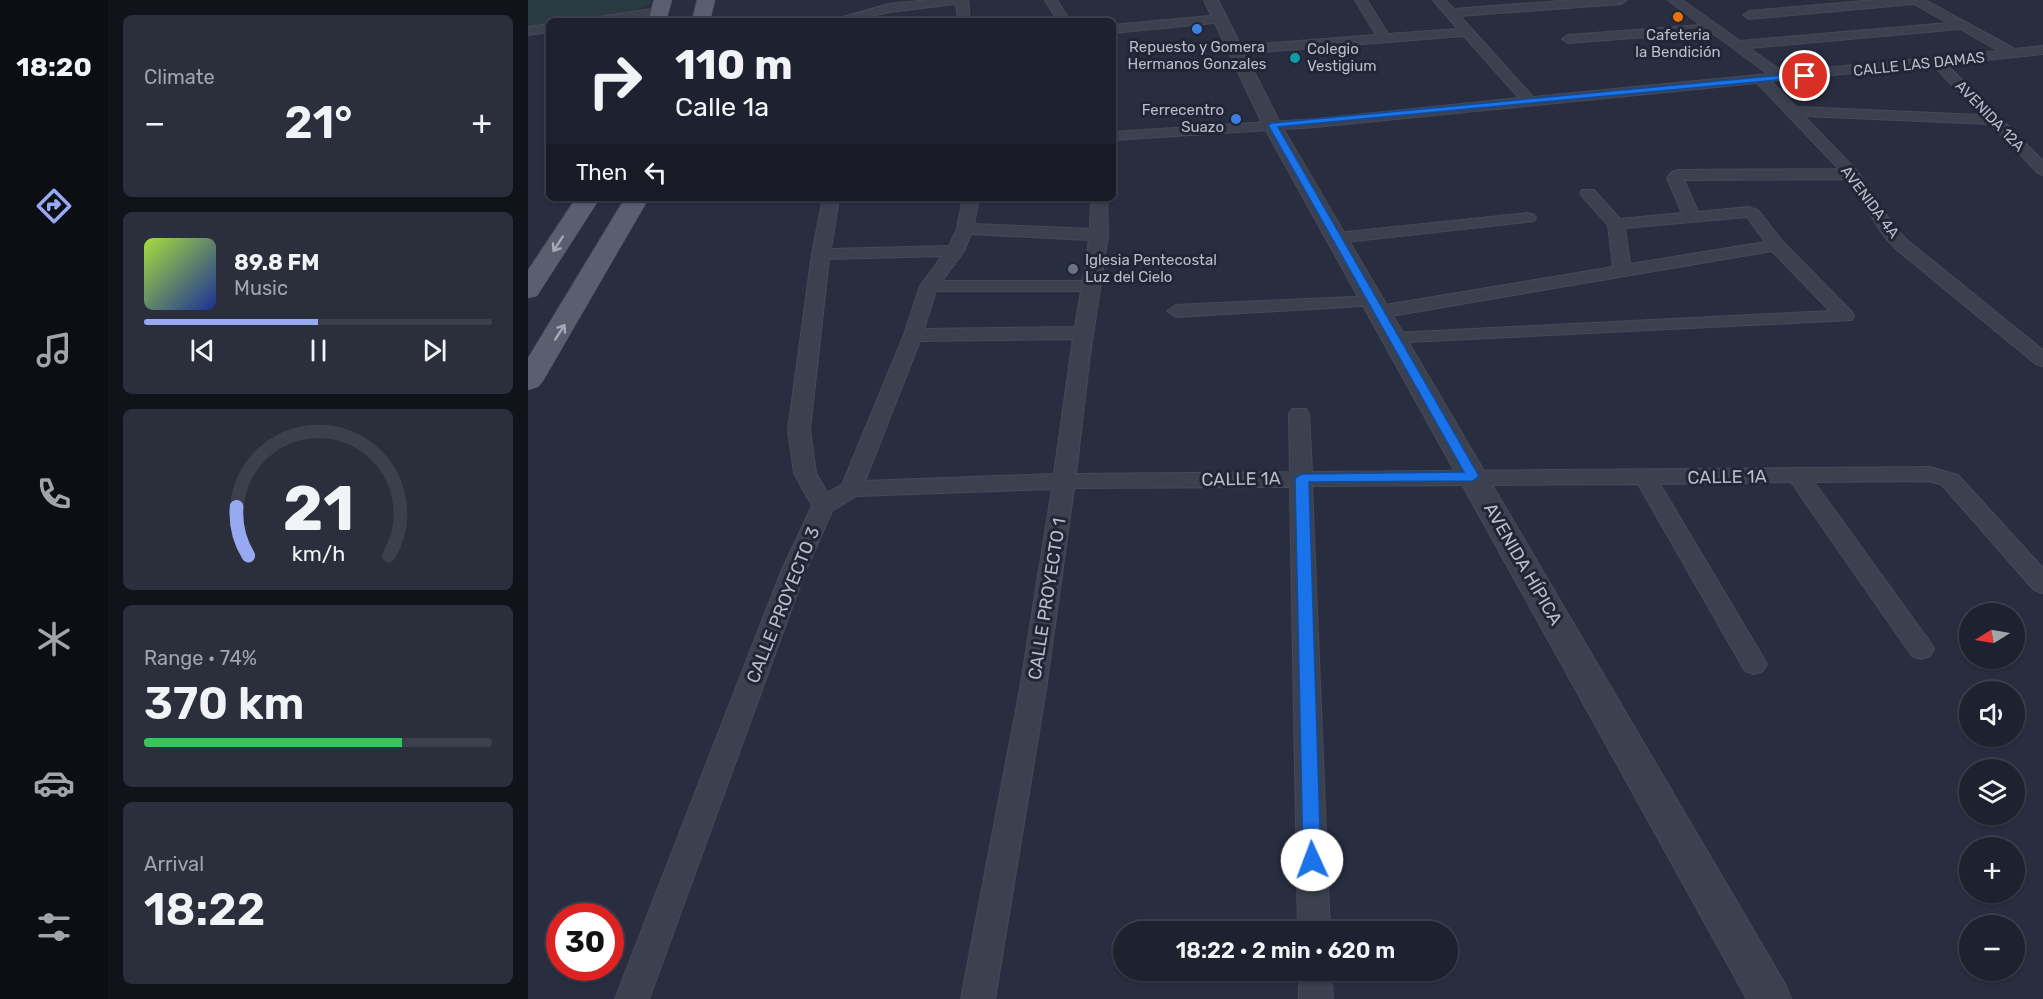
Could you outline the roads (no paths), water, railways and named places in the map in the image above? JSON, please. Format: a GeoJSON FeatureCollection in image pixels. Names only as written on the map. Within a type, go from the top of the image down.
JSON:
{"type":"FeatureCollection","features":[{"type":"Feature","properties":{"kind":"main road"},"geometry":{"type":"LineString","coordinates":[[702,18],[706,0]]}},
{"type":"Feature","properties":{"kind":"main road"},"geometry":{"type":"LineString","coordinates":[[528,290],[586,201]]}},
{"type":"Feature","properties":{"kind":"main road"},"geometry":{"type":"LineString","coordinates":[[528,381],[570,316],[635,201]]}},
{"type":"Feature","properties":{"kind":"street"},"geometry":{"type":"LineString","coordinates":[[853,18],[889,8],[962,0],[964,18]]}},
{"type":"Feature","properties":{"kind":"street"},"geometry":{"type":"LineString","coordinates":[[1051,0],[1062,18]]}},
{"type":"Feature","properties":{"kind":"street"},"geometry":{"type":"LineString","coordinates":[[1360,0],[1384,39]]}},
{"type":"Feature","properties":{"kind":"street"},"geometry":{"type":"LineString","coordinates":[[1438,0],[1530,102]]}},
{"type":"Feature","properties":{"kind":"street"},"geometry":{"type":"LineString","coordinates":[[1450,13],[1621,0]]}},
{"type":"Feature","properties":{"kind":"street"},"geometry":{"type":"LineString","coordinates":[[1674,0],[1783,78]]}},
{"type":"Feature","properties":{"kind":"street"},"geometry":{"type":"LineString","coordinates":[[1749,15],[1916,0],[2013,53]]}},
{"type":"Feature","properties":{"kind":"street"},"geometry":{"type":"LineString","coordinates":[[849,18],[852,1]]}},
{"type":"Feature","properties":{"kind":"street"},"geometry":{"type":"LineString","coordinates":[[1116,28],[1216,9]]}},
{"type":"Feature","properties":{"kind":"street","name":"AVENIDA HÍPICA"},"geometry":{"type":"LineString","coordinates":[[1216,9],[1272,125],[1770,999]]}},
{"type":"Feature","properties":{"kind":"street"},"geometry":{"type":"LineString","coordinates":[[617,18],[660,11]]}},
{"type":"Feature","properties":{"kind":"street"},"geometry":{"type":"LineString","coordinates":[[1739,45],[1962,25]]}},
{"type":"Feature","properties":{"kind":"street"},"geometry":{"type":"LineString","coordinates":[[528,31],[546,28]]}},
{"type":"Feature","properties":{"kind":"street"},"geometry":{"type":"LineString","coordinates":[[1568,39],[1714,28]]}},
{"type":"Feature","properties":{"kind":"street"},"geometry":{"type":"LineString","coordinates":[[1236,50],[1467,32]]}},
{"type":"Feature","properties":{"kind":"street","name":"CALLE LAS DAMAS"},"geometry":{"type":"LineString","coordinates":[[1116,136],[1272,125],[1530,102],[2043,50]]}},
{"type":"Feature","properties":{"kind":"street","name":"AVENIDA 12A"},"geometry":{"type":"LineString","coordinates":[[1937,62],[2043,170]]}},
{"type":"Feature","properties":{"kind":"street","name":"AVENIDA 4A"},"geometry":{"type":"LineString","coordinates":[[1762,80],[1852,174],[1890,232],[1902,245],[2043,360]]}},
{"type":"Feature","properties":{"kind":"street"},"geometry":{"type":"LineString","coordinates":[[1792,111],[1994,120]]}},
{"type":"Feature","properties":{"kind":"street"},"geometry":{"type":"LineString","coordinates":[[1690,215],[1675,178],[1677,175],[1852,174]]}},
{"type":"Feature","properties":{"kind":"street"},"geometry":{"type":"LineString","coordinates":[[1588,193],[1616,224],[1622,271]]}},
{"type":"Feature","properties":{"kind":"street","name":"CALLE PROYECTO 3"},"geometry":{"type":"LineString","coordinates":[[632,999],[793,572],[823,506],[805,473],[799,430],[821,254],[830,201]]}},
{"type":"Feature","properties":{"kind":"street"},"geometry":{"type":"LineString","coordinates":[[851,489],[913,335],[929,286],[955,251],[965,229],[970,201]]}},
{"type":"Feature","properties":{"kind":"street","name":"CALLE PROYECTO 1"},"geometry":{"type":"LineString","coordinates":[[978,999],[1009,832],[1066,481],[1082,333],[1094,286],[1100,235],[1099,201]]}},
{"type":"Feature","properties":{"kind":"street"},"geometry":{"type":"LineString","coordinates":[[1395,339],[1845,316],[1776,244],[1752,213],[1690,215],[1616,224]]}},
{"type":"Feature","properties":{"kind":"street"},"geometry":{"type":"LineString","coordinates":[[1337,238],[1528,218]]}},
{"type":"Feature","properties":{"kind":"street"},"geometry":{"type":"LineString","coordinates":[[965,229],[1100,235]]}},
{"type":"Feature","properties":{"kind":"street"},"geometry":{"type":"LineString","coordinates":[[1176,311],[1376,307],[1622,271],[1776,244]]}},
{"type":"Feature","properties":{"kind":"street"},"geometry":{"type":"LineString","coordinates":[[821,254],[955,251]]}},
{"type":"Feature","properties":{"kind":"street"},"geometry":{"type":"LineString","coordinates":[[929,286],[1094,286]]}},
{"type":"Feature","properties":{"kind":"street"},"geometry":{"type":"LineString","coordinates":[[913,335],[1082,333]]}},
{"type":"Feature","properties":{"kind":"street"},"geometry":{"type":"LineString","coordinates":[[1299,414],[1314,921]]}},
{"type":"Feature","properties":{"kind":"street","name":"CALLE 1A"},"geometry":{"type":"LineString","coordinates":[[823,506],[851,489],[1066,481],[1930,474],[1950,480],[2043,584]]}},
{"type":"Feature","properties":{"kind":"street"},"geometry":{"type":"LineString","coordinates":[[1797,475],[1921,650]]}},
{"type":"Feature","properties":{"kind":"street"},"geometry":{"type":"LineString","coordinates":[[1646,478],[1754,664]]}},
{"type":"Feature","properties":{"kind":"street"},"geometry":{"type":"LineString","coordinates":[[1315,981],[1316,999]]}},
{"type":"Feature","properties":{"kind":"place","name":"Cafeteria la Bendición"},"geometry":{"type":"Point","coordinates":[1678,17]}},
{"type":"Feature","properties":{"kind":"place","name":"Repuesto y Gomera Hermanos Gonzales"},"geometry":{"type":"Point","coordinates":[1197,29]}},
{"type":"Feature","properties":{"kind":"place","name":"Colegio Vestigium"},"geometry":{"type":"Point","coordinates":[1295,58]}},
{"type":"Feature","properties":{"kind":"place","name":"Ferrecentro Suazo"},"geometry":{"type":"Point","coordinates":[1236,119]}},
{"type":"Feature","properties":{"kind":"place","name":"Iglesia Pentecostal Luz del Cielo"},"geometry":{"type":"Point","coordinates":[1073,269]}}]}
